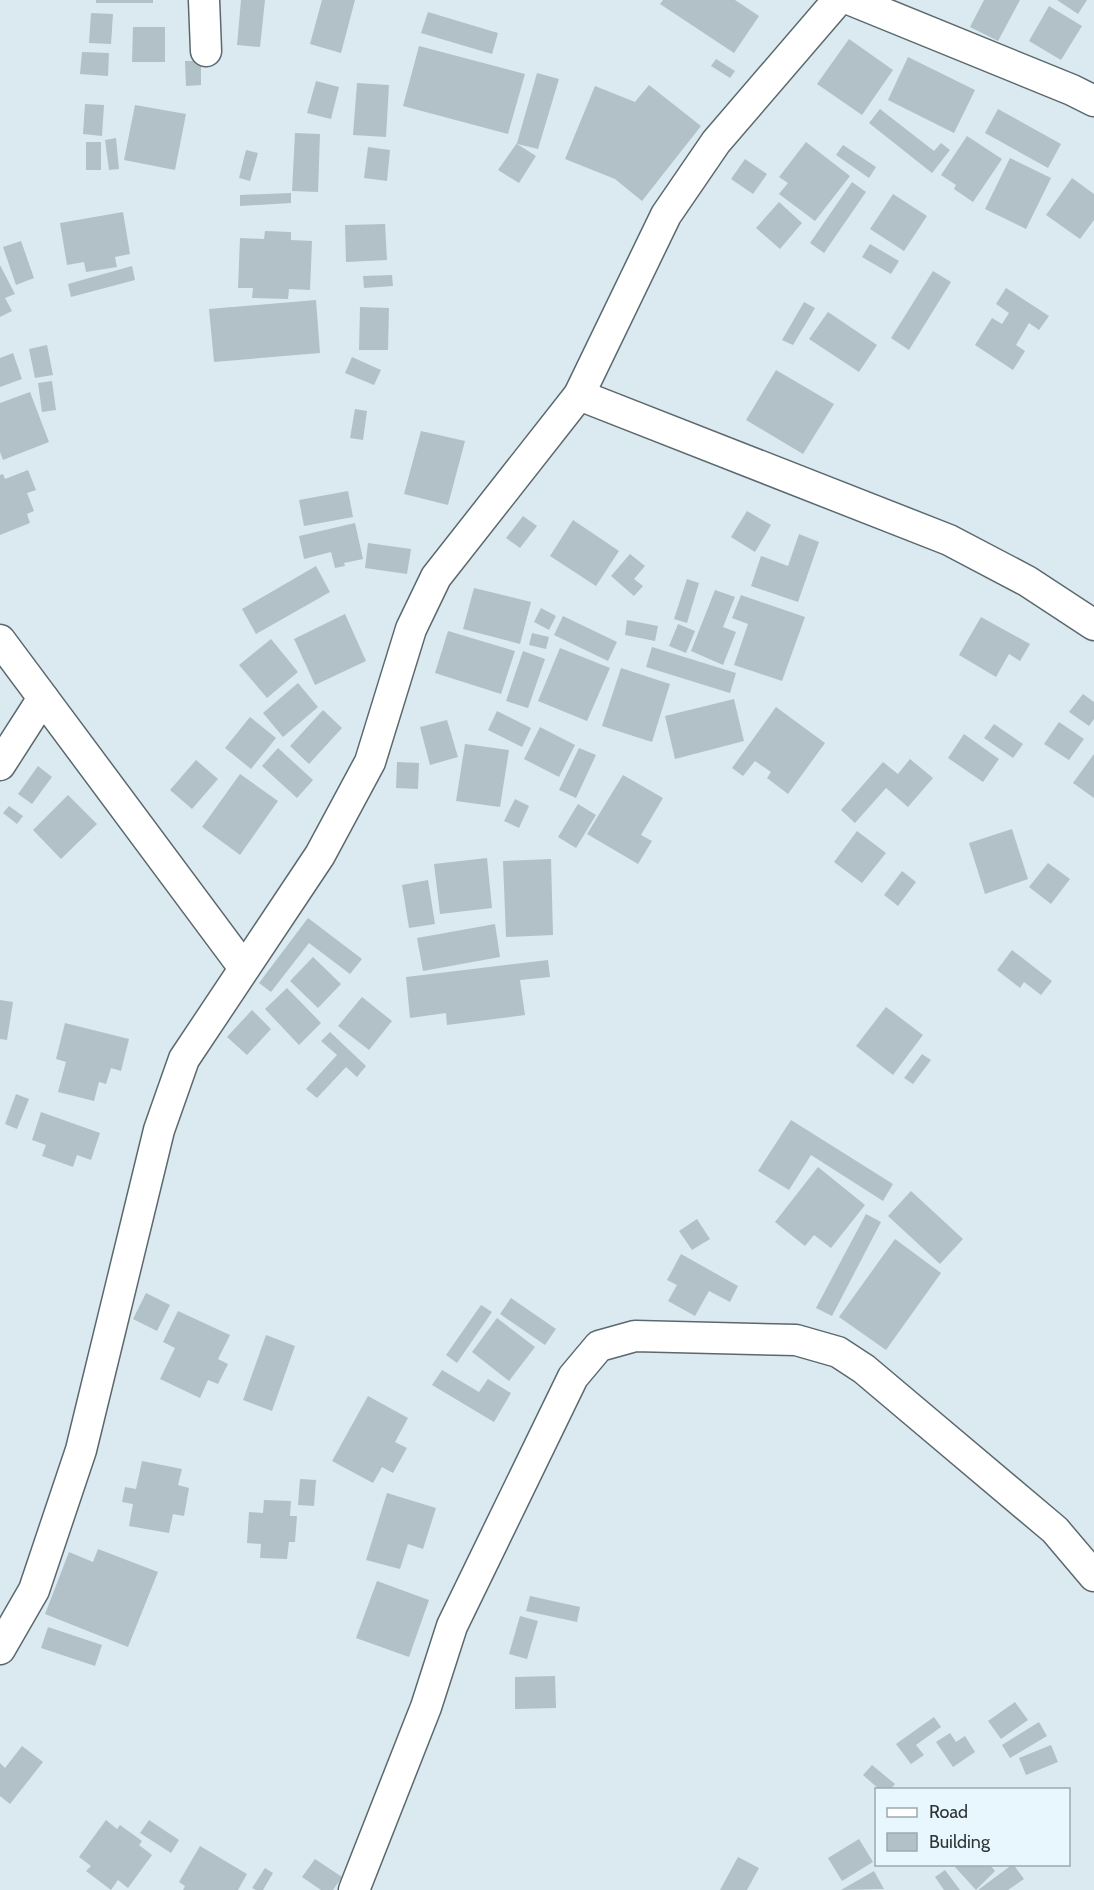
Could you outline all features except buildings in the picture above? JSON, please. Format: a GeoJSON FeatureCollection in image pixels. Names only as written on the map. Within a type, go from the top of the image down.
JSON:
{"type":"FeatureCollection","features":[{"type":"Feature","properties":{"kind":"street"},"geometry":{"type":"LineString","coordinates":[[204,0],[206,51]]}},
{"type":"Feature","properties":{"kind":"street"},"geometry":{"type":"LineString","coordinates":[[0,1649],[34,1590],[81,1450],[159,1130],[184,1059],[320,855],[370,762],[411,629],[436,577],[579,395],[666,215],[716,142],[838,0]]}},
{"type":"Feature","properties":{"kind":"street"},"geometry":{"type":"LineString","coordinates":[[851,0],[1094,101]]}},
{"type":"Feature","properties":{"kind":"street"},"geometry":{"type":"LineString","coordinates":[[579,395],[949,540],[1027,581],[1094,625]]}},
{"type":"Feature","properties":{"kind":"street"},"geometry":{"type":"LineString","coordinates":[[0,640],[244,969]]}},
{"type":"Feature","properties":{"kind":"street"},"geometry":{"type":"LineString","coordinates":[[0,765],[43,698]]}},
{"type":"Feature","properties":{"kind":"street"},"geometry":{"type":"LineString","coordinates":[[354,1890],[426,1707],[452,1626],[573,1377],[599,1346],[635,1336],[647,1336],[796,1340],[838,1352],[864,1369],[1054,1530],[1094,1576]]}}]}
